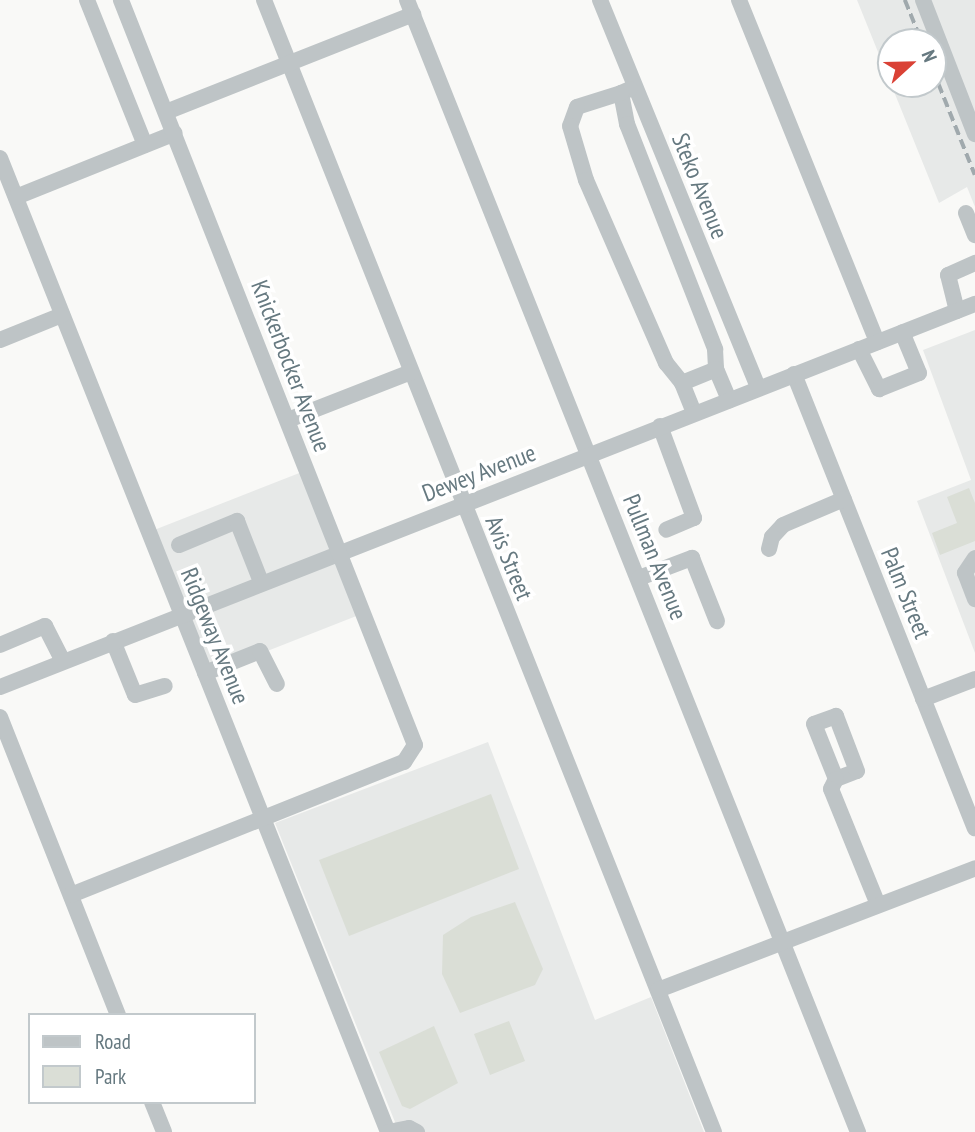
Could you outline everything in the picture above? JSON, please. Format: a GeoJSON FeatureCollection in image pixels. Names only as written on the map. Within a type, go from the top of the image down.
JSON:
{"type":"FeatureCollection","features":[{"type":"Feature","properties":{"kind":"street"},"geometry":{"type":"LineString","coordinates":[[87,0],[145,145]]}},
{"type":"Feature","properties":{"kind":"street","name":"Knickerbocker Avenue"},"geometry":{"type":"LineString","coordinates":[[121,0],[340,552],[415,749],[404,762],[263,818]]}},
{"type":"Feature","properties":{"kind":"street","name":"Avis Street"},"geometry":{"type":"LineString","coordinates":[[264,0],[714,1132]]}},
{"type":"Feature","properties":{"kind":"street","name":"Steko Avenue"},"geometry":{"type":"LineString","coordinates":[[600,0],[628,89],[758,388]]}},
{"type":"Feature","properties":{"kind":"street"},"geometry":{"type":"LineString","coordinates":[[739,0],[877,342]]}},
{"type":"Feature","properties":{"kind":"street"},"geometry":{"type":"LineString","coordinates":[[923,0],[975,134]]}},
{"type":"Feature","properties":{"kind":"street"},"geometry":{"type":"LineString","coordinates":[[166,112],[289,63],[410,7]]}},
{"type":"Feature","properties":{"kind":"street","name":"Pullman Avenue"},"geometry":{"type":"LineString","coordinates":[[410,7],[858,1132]]}},
{"type":"Feature","properties":{"kind":"street"},"geometry":{"type":"LineString","coordinates":[[694,413],[682,383],[666,363],[586,180],[570,125],[577,107],[628,89],[627,124],[715,349],[716,369],[729,400]]}},
{"type":"Feature","properties":{"kind":"street"},"geometry":{"type":"LineString","coordinates":[[16,197],[174,133]]}},
{"type":"Feature","properties":{"kind":"street","name":"Ridgeway Avenue"},"geometry":{"type":"LineString","coordinates":[[0,158],[388,1132]]}},
{"type":"Feature","properties":{"kind":"street"},"geometry":{"type":"LineString","coordinates":[[966,213],[975,235]]}},
{"type":"Feature","properties":{"kind":"street"},"geometry":{"type":"LineString","coordinates":[[957,311],[948,275],[975,263]]}},
{"type":"Feature","properties":{"kind":"street","name":"Dewey Avenue"},"geometry":{"type":"LineString","coordinates":[[0,687],[182,613],[975,304]]}},
{"type":"Feature","properties":{"kind":"street"},"geometry":{"type":"LineString","coordinates":[[0,340],[62,314]]}},
{"type":"Feature","properties":{"kind":"street"},"geometry":{"type":"LineString","coordinates":[[859,349],[879,389],[919,373],[902,332]]}},
{"type":"Feature","properties":{"kind":"street"},"geometry":{"type":"LineString","coordinates":[[682,383],[716,369]]}},
{"type":"Feature","properties":{"kind":"street"},"geometry":{"type":"LineString","coordinates":[[288,420],[411,372]]}},
{"type":"Feature","properties":{"kind":"street","name":"Palm Street"},"geometry":{"type":"LineString","coordinates":[[794,374],[975,828]]}},
{"type":"Feature","properties":{"kind":"street"},"geometry":{"type":"LineString","coordinates":[[660,426],[694,518],[666,530]]}},
{"type":"Feature","properties":{"kind":"street"},"geometry":{"type":"LineString","coordinates":[[769,549],[772,537],[783,525],[844,499]]}},
{"type":"Feature","properties":{"kind":"street"},"geometry":{"type":"LineString","coordinates":[[179,545],[237,521],[261,582]]}},
{"type":"Feature","properties":{"kind":"street"},"geometry":{"type":"LineString","coordinates":[[639,578],[692,558],[717,621]]}},
{"type":"Feature","properties":{"kind":"street"},"geometry":{"type":"LineString","coordinates":[[975,558],[965,573],[975,598]]}},
{"type":"Feature","properties":{"kind":"street"},"geometry":{"type":"LineString","coordinates":[[0,645],[45,626],[62,661]]}},
{"type":"Feature","properties":{"kind":"street"},"geometry":{"type":"LineString","coordinates":[[113,641],[135,695],[165,686]]}},
{"type":"Feature","properties":{"kind":"street"},"geometry":{"type":"LineString","coordinates":[[205,673],[260,651],[277,684]]}},
{"type":"Feature","properties":{"kind":"street"},"geometry":{"type":"LineString","coordinates":[[923,699],[975,679]]}},
{"type":"Feature","properties":{"kind":"street"},"geometry":{"type":"LineString","coordinates":[[0,717],[117,1013]]}},
{"type":"Feature","properties":{"kind":"street"},"geometry":{"type":"LineString","coordinates":[[836,779],[831,789],[878,905]]}},
{"type":"Feature","properties":{"kind":"street"},"geometry":{"type":"LineString","coordinates":[[71,895],[263,818]]}},
{"type":"Feature","properties":{"kind":"street"},"geometry":{"type":"LineString","coordinates":[[658,990],[975,868]]}},
{"type":"Feature","properties":{"kind":"street"},"geometry":{"type":"LineString","coordinates":[[153,1104],[164,1132]]}},
{"type":"Feature","properties":{"kind":"street"},"geometry":{"type":"LineString","coordinates":[[388,1132],[409,1128],[417,1132]]}},
{"type":"Feature","properties":{"kind":"shaded area"},"geometry":{"type":"Polygon","coordinates":[[[857,0],[975,0],[975,207],[967,187],[939,203],[897,98],[947,98],[947,28],[877,28],[877,50],[857,0]]]}},
{"type":"Feature","properties":{"kind":"shaded area"},"geometry":{"type":"Polygon","coordinates":[[[975,330],[975,653],[917,501],[971,480],[923,350],[975,330]]]}},
{"type":"Feature","properties":{"kind":"shaded area"},"geometry":{"type":"Polygon","coordinates":[[[307,470],[364,613],[206,675],[149,532],[307,470]]]}},
{"type":"Feature","properties":{"kind":"shaded area"},"geometry":{"type":"Polygon","coordinates":[[[488,742],[595,1020],[651,997],[704,1132],[399,1132],[275,823],[488,742]]]}},
{"type":"Feature","properties":{"kind":"green space"},"geometry":{"type":"Polygon","coordinates":[[[969,488],[975,503],[975,541],[940,555],[932,533],[957,523],[947,497],[969,488]]]}},
{"type":"Feature","properties":{"kind":"green space"},"geometry":{"type":"Polygon","coordinates":[[[491,794],[519,869],[349,936],[319,860],[491,794]]]}},
{"type":"Feature","properties":{"kind":"green space"},"geometry":{"type":"Polygon","coordinates":[[[515,902],[543,969],[535,985],[460,1013],[442,974],[443,935],[471,917],[515,902]]]}},
{"type":"Feature","properties":{"kind":"green space"},"geometry":{"type":"Polygon","coordinates":[[[509,1021],[525,1061],[490,1075],[474,1034],[509,1021]]]}},
{"type":"Feature","properties":{"kind":"green space"},"geometry":{"type":"Polygon","coordinates":[[[434,1026],[458,1083],[410,1109],[402,1106],[379,1052],[434,1026]]]}},
{"type":"Feature","properties":{"kind":"railway"},"geometry":{"type":"LineString","coordinates":[[905,0],[916,28]]}},
{"type":"Feature","properties":{"kind":"railway"},"geometry":{"type":"LineString","coordinates":[[944,98],[975,175]]}}]}
